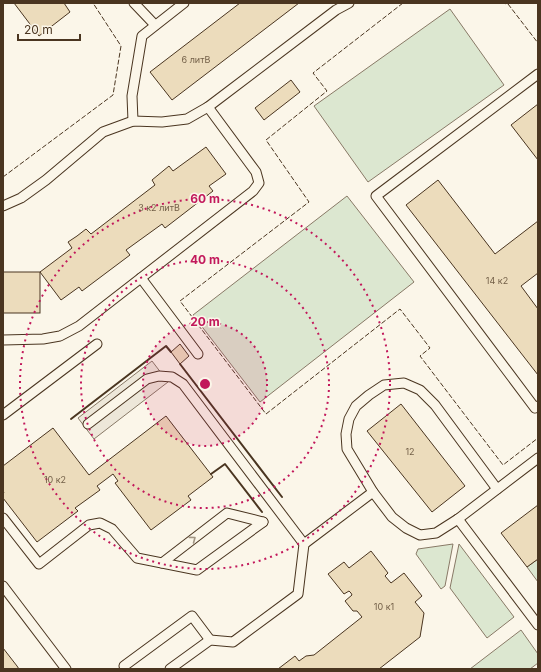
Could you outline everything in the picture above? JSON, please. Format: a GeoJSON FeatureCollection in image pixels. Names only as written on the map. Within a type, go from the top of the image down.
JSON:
{"type":"FeatureCollection","features":[{"type":"Feature","properties":{"kind":"lane"},"geometry":{"type":"LineString","coordinates":[[134,3],[154,25]]}},
{"type":"Feature","properties":{"kind":"lane"},"geometry":{"type":"LineString","coordinates":[[133,121],[132,96],[142,36],[154,25],[184,3]]}},
{"type":"Feature","properties":{"kind":"lane"},"geometry":{"type":"LineString","coordinates":[[3,206],[21,198],[46,180],[103,132],[133,121],[162,122],[187,119],[208,106],[336,10],[349,3]]}},
{"type":"Feature","properties":{"kind":"lane"},"geometry":{"type":"LineString","coordinates":[[538,74],[376,196],[535,408],[538,406]]}},
{"type":"Feature","properties":{"kind":"lane"},"geometry":{"type":"LineString","coordinates":[[3,340],[43,339],[60,336],[79,326],[254,191],[259,182],[256,172],[208,106]]}},
{"type":"Feature","properties":{"kind":"lane"},"geometry":{"type":"LineString","coordinates":[[141,278],[198,354]]}},
{"type":"Feature","properties":{"kind":"lane"},"geometry":{"type":"LineString","coordinates":[[3,415],[97,344]]}},
{"type":"Feature","properties":{"kind":"lane"},"geometry":{"type":"LineString","coordinates":[[88,424],[147,380],[159,376],[172,377],[183,384],[304,544],[298,594],[233,642],[210,640],[170,669]]}},
{"type":"Feature","properties":{"kind":"lane"},"geometry":{"type":"LineString","coordinates":[[497,489],[435,405],[420,390],[404,383],[384,385],[356,406],[349,419],[346,434],[347,449],[373,492],[392,517],[406,528],[420,535],[436,533],[458,519],[538,458]]}},
{"type":"Feature","properties":{"kind":"lane"},"geometry":{"type":"LineString","coordinates":[[304,544],[373,492]]}},
{"type":"Feature","properties":{"kind":"lane"},"geometry":{"type":"LineString","coordinates":[[3,518],[39,564],[89,525],[100,523],[112,529],[138,558],[162,563],[197,570],[263,522],[227,513],[162,563]]}},
{"type":"Feature","properties":{"kind":"lane"},"geometry":{"type":"LineString","coordinates":[[458,519],[538,625]]}},
{"type":"Feature","properties":{"kind":"lane"},"geometry":{"type":"LineString","coordinates":[[3,586],[66,669]]}},
{"type":"Feature","properties":{"kind":"lane"},"geometry":{"type":"LineString","coordinates":[[124,666],[192,616],[210,640]]}},
{"type":"Feature","properties":{"kind":"green space"},"geometry":{"type":"Polygon","coordinates":[[[450,9],[504,85],[368,182],[314,106],[450,9]]]}},
{"type":"Feature","properties":{"kind":"green space"},"geometry":{"type":"Polygon","coordinates":[[[347,196],[414,282],[260,402],[193,315],[347,196]]]}},
{"type":"Feature","properties":{"kind":"green space"},"geometry":{"type":"Polygon","coordinates":[[[453,544],[445,586],[441,589],[416,554],[418,549],[453,544]]]}},
{"type":"Feature","properties":{"kind":"green space"},"geometry":{"type":"Polygon","coordinates":[[[459,544],[514,617],[487,638],[450,588],[459,544]]]}},
{"type":"Feature","properties":{"kind":"green space"},"geometry":{"type":"Polygon","coordinates":[[[538,559],[538,582],[527,567],[538,559]]]}},
{"type":"Feature","properties":{"kind":"green space"},"geometry":{"type":"Polygon","coordinates":[[[521,630],[538,654],[538,663],[530,669],[470,669],[521,630]]]}},
{"type":"Feature","properties":{"kind":"shaded area"},"geometry":{"type":"Polygon","coordinates":[[[152,361],[168,382],[94,439],[78,418],[152,361]]]}},
{"type":"Feature","properties":{"kind":"building"},"geometry":{"type":"Polygon","coordinates":[[[14,3],[64,3],[70,12],[39,36],[14,3]]]}},
{"type":"Feature","properties":{"kind":"building"},"geometry":{"type":"Polygon","coordinates":[[[240,3],[299,3],[172,100],[150,72],[240,3]]]}},
{"type":"Feature","properties":{"kind":"building"},"geometry":{"type":"Polygon","coordinates":[[[291,80],[300,92],[264,120],[255,108],[291,80]]]}},
{"type":"Feature","properties":{"kind":"building"},"geometry":{"type":"Polygon","coordinates":[[[538,104],[538,160],[511,125],[538,104]]]}},
{"type":"Feature","properties":{"kind":"building"},"geometry":{"type":"Polygon","coordinates":[[[206,147],[226,174],[209,186],[213,191],[165,228],[162,224],[126,250],[130,255],[82,291],[79,287],[61,300],[40,272],[72,248],[68,242],[86,229],[91,234],[155,185],[152,180],[169,166],[173,171],[206,147]]]}},
{"type":"Feature","properties":{"kind":"building"},"geometry":{"type":"Polygon","coordinates":[[[438,180],[495,254],[538,221],[538,273],[521,286],[538,309],[538,375],[406,205],[438,180]]]}},
{"type":"Feature","properties":{"kind":"building"},"geometry":{"type":"Polygon","coordinates":[[[3,272],[40,272],[40,313],[3,313],[3,272]]]}},
{"type":"Feature","properties":{"kind":"building"},"geometry":{"type":"Polygon","coordinates":[[[180,344],[189,356],[180,364],[171,352],[180,344]]]}},
{"type":"Feature","properties":{"kind":"building"},"geometry":{"type":"Polygon","coordinates":[[[401,404],[465,486],[432,512],[367,431],[401,404]]]}},
{"type":"Feature","properties":{"kind":"building"},"geometry":{"type":"Polygon","coordinates":[[[166,416],[213,477],[188,496],[191,500],[151,530],[115,483],[118,481],[113,474],[97,486],[100,490],[75,508],[78,511],[37,542],[3,498],[3,466],[53,428],[89,475],[166,416]]]}},
{"type":"Feature","properties":{"kind":"building"},"geometry":{"type":"Polygon","coordinates":[[[538,505],[538,559],[527,567],[501,533],[538,505]]]}},
{"type":"Feature","properties":{"kind":"building"},"geometry":{"type":"Polygon","coordinates":[[[371,551],[388,573],[385,576],[391,583],[404,573],[422,596],[415,602],[424,613],[420,637],[379,669],[278,669],[295,656],[299,661],[306,656],[314,655],[362,617],[357,611],[353,611],[345,601],[352,595],[351,593],[349,591],[344,594],[328,574],[344,562],[349,568],[371,551]]]}},
{"type":"Feature","properties":{"kind":"building"},"geometry":{"type":"Polygon","coordinates":[[[3,648],[17,666],[19,669],[3,669],[3,648]]]}},
{"type":"Feature","properties":{"kind":"fence"},"geometry":{"type":"LineString","coordinates":[[3,177],[113,95],[121,46],[93,3]]}},
{"type":"Feature","properties":{"kind":"fence"},"geometry":{"type":"LineString","coordinates":[[403,3],[313,73],[327,91],[266,140],[309,202],[180,301],[266,414],[400,309],[430,348],[420,356],[503,465],[538,438]]}},
{"type":"Feature","properties":{"kind":"fence"},"geometry":{"type":"LineString","coordinates":[[501,3],[508,4],[538,43]]}},
{"type":"Feature","properties":{"kind":"wall"},"geometry":{"type":"LineString","coordinates":[[71,419],[166,346],[171,352]]}},
{"type":"Feature","properties":{"kind":"wall"},"geometry":{"type":"LineString","coordinates":[[180,364],[282,497]]}},
{"type":"Feature","properties":{"kind":"wall"},"geometry":{"type":"LineString","coordinates":[[211,474],[225,464],[262,512]]}}]}
